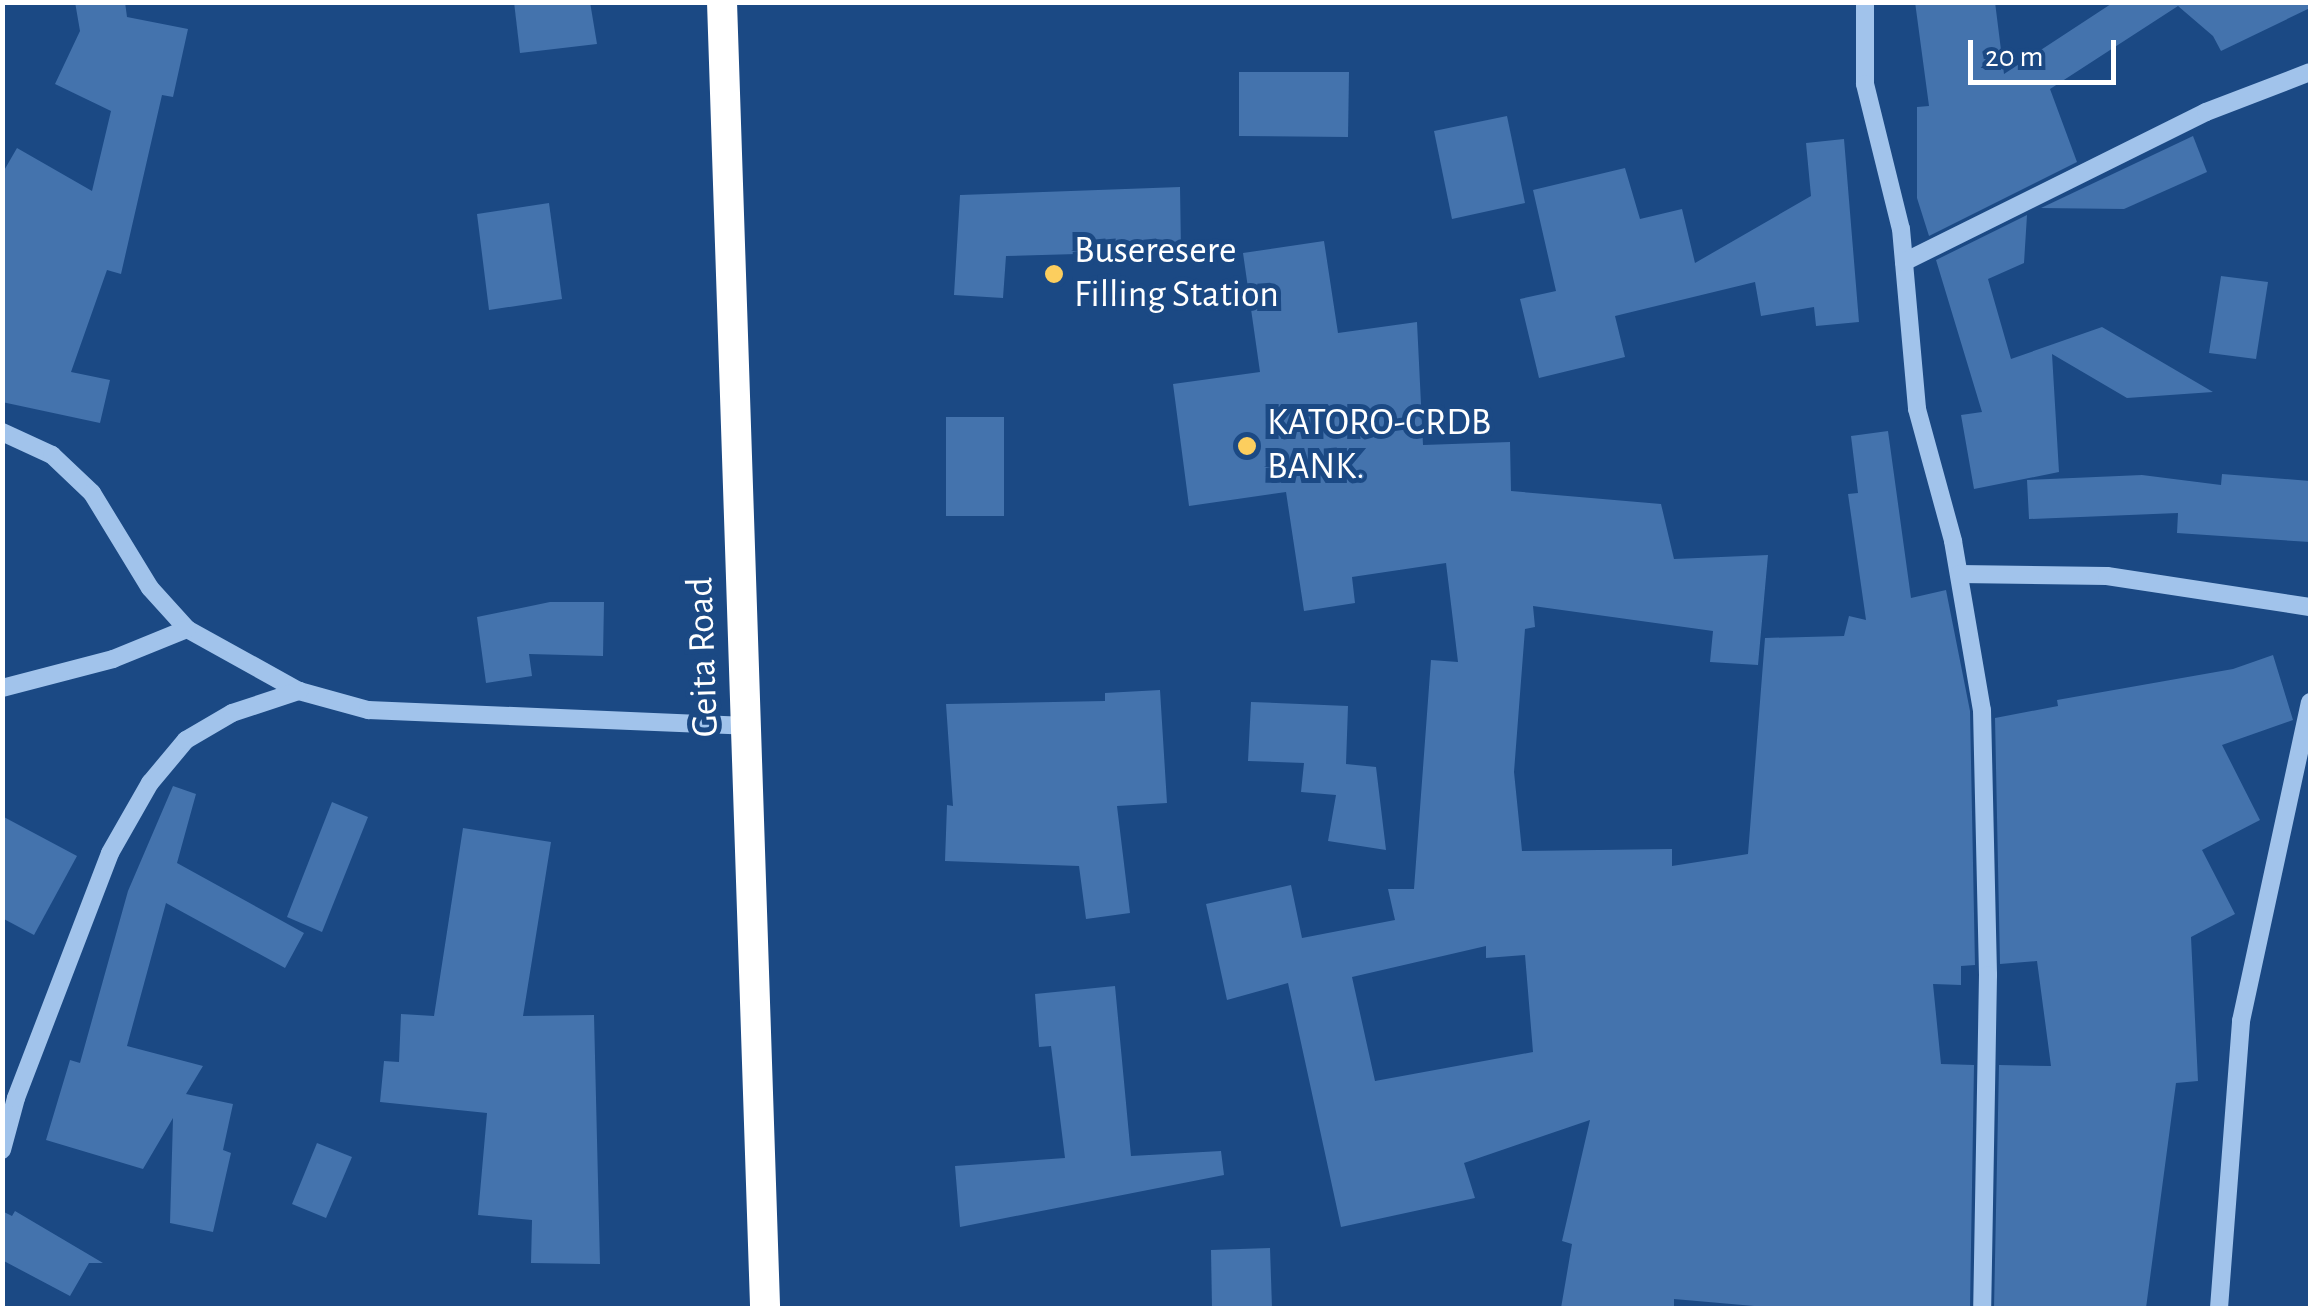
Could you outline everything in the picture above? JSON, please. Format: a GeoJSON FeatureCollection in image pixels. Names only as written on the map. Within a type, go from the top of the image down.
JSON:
{"type":"FeatureCollection","features":[{"type":"Feature","properties":{"kind":"highway","name":"Geita Road"},"geometry":{"type":"LineString","coordinates":[[722,2],[765,1308]]}},
{"type":"Feature","properties":{"kind":"street"},"geometry":{"type":"LineString","coordinates":[[1865,2],[1865,84],[1904,262],[1917,409],[1960,574],[1982,710],[1988,975],[1982,1308]]}},
{"type":"Feature","properties":{"kind":"street"},"geometry":{"type":"LineString","coordinates":[[1904,262],[2206,112],[2310,72]]}},
{"type":"Feature","properties":{"kind":"street"},"geometry":{"type":"LineString","coordinates":[[2,432],[52,455],[92,493],[150,588],[187,628],[248,668],[299,691],[368,710],[747,726]]}},
{"type":"Feature","properties":{"kind":"street"},"geometry":{"type":"LineString","coordinates":[[1960,574],[2107,576],[2310,607]]}},
{"type":"Feature","properties":{"kind":"street"},"geometry":{"type":"LineString","coordinates":[[2,688],[113,659],[187,628]]}},
{"type":"Feature","properties":{"kind":"street"},"geometry":{"type":"LineString","coordinates":[[2,1150],[16,1098],[110,853],[150,782],[186,740],[232,713],[299,691]]}},
{"type":"Feature","properties":{"kind":"street"},"geometry":{"type":"LineString","coordinates":[[2219,1308],[2241,1021],[2310,702]]}},
{"type":"Feature","properties":{"kind":"building"},"geometry":{"type":"Polygon","coordinates":[[[75,2],[125,2],[127,17],[188,29],[173,97],[162,95],[121,274],[107,270],[71,372],[110,380],[100,423],[2,402],[2,174],[17,148],[92,191],[111,111],[55,84],[80,31],[75,2]]]}},
{"type":"Feature","properties":{"kind":"building"},"geometry":{"type":"Polygon","coordinates":[[[514,2],[590,2],[597,44],[520,53],[514,2]]]}},
{"type":"Feature","properties":{"kind":"building"},"geometry":{"type":"Polygon","coordinates":[[[1915,2],[1995,2],[2004,74],[2114,2],[2310,2],[2310,8],[2221,51],[2213,36],[2178,6],[2050,89],[2077,162],[1929,236],[1917,198],[1917,107],[1929,106],[1915,2]]]}},
{"type":"Feature","properties":{"kind":"building"},"geometry":{"type":"Polygon","coordinates":[[[1239,72],[1349,72],[1348,137],[1239,136],[1239,72]]]}},
{"type":"Feature","properties":{"kind":"building"},"geometry":{"type":"Polygon","coordinates":[[[1507,116],[1525,203],[1452,219],[1434,131],[1507,116]]]}},
{"type":"Feature","properties":{"kind":"building"},"geometry":{"type":"Polygon","coordinates":[[[2193,136],[2207,172],[2124,209],[2041,208],[2193,136]]]}},
{"type":"Feature","properties":{"kind":"building"},"geometry":{"type":"Polygon","coordinates":[[[1844,139],[1859,322],[1816,326],[1814,307],[1761,316],[1755,282],[1615,316],[1625,357],[1539,378],[1520,299],[1556,291],[1533,190],[1625,168],[1640,219],[1682,209],[1695,263],[1811,196],[1806,143],[1844,139]]]}},
{"type":"Feature","properties":{"kind":"building"},"geometry":{"type":"Polygon","coordinates":[[[1180,187],[1181,251],[1006,256],[1003,298],[954,295],[960,195],[1180,187]]]}},
{"type":"Feature","properties":{"kind":"building"},"geometry":{"type":"Polygon","coordinates":[[[549,203],[562,299],[489,310],[477,214],[549,203]]]}},
{"type":"Feature","properties":{"kind":"building"},"geometry":{"type":"Polygon","coordinates":[[[2027,215],[2024,263],[1988,279],[2011,359],[2102,327],[2213,392],[2127,398],[2052,354],[2059,472],[1974,489],[1961,415],[1982,412],[1936,260],[2027,215]]]}},
{"type":"Feature","properties":{"kind":"building"},"geometry":{"type":"Polygon","coordinates":[[[1324,241],[1338,333],[1417,322],[1423,445],[1510,442],[1511,491],[1661,504],[1674,559],[1768,555],[1758,665],[1710,662],[1713,631],[1533,606],[1535,627],[1525,629],[1514,772],[1522,851],[1672,849],[1672,866],[1748,854],[1765,638],[1844,636],[1849,616],[1866,620],[1848,494],[1858,493],[1851,436],[1888,431],[1911,598],[1946,590],[1970,711],[1975,965],[1961,966],[1961,985],[1933,984],[1941,1064],[1974,1065],[1970,1308],[1777,1308],[1674,1299],[1674,1308],[1561,1308],[1572,1244],[1562,1241],[1590,1120],[1464,1163],[1475,1198],[1341,1227],[1288,983],[1227,1000],[1206,904],[1291,885],[1302,938],[1395,920],[1388,889],[1414,889],[1431,660],[1458,662],[1446,563],[1352,577],[1355,603],[1304,611],[1286,492],[1189,506],[1173,384],[1260,372],[1243,253],[1324,241]],[[1486,946],[1352,977],[1375,1081],[1533,1052],[1525,955],[1486,958],[1486,946]]]}},
{"type":"Feature","properties":{"kind":"building"},"geometry":{"type":"Polygon","coordinates":[[[2221,276],[2268,282],[2256,359],[2209,353],[2221,276]]]}},
{"type":"Feature","properties":{"kind":"building"},"geometry":{"type":"Polygon","coordinates":[[[946,417],[1004,417],[1004,516],[946,516],[946,417]]]}},
{"type":"Feature","properties":{"kind":"building"},"geometry":{"type":"Polygon","coordinates":[[[2222,474],[2310,481],[2310,542],[2177,533],[2178,513],[2029,519],[2027,480],[2142,475],[2221,485],[2222,474]]]}},
{"type":"Feature","properties":{"kind":"building"},"geometry":{"type":"Polygon","coordinates":[[[550,602],[604,602],[603,656],[529,654],[532,676],[486,683],[477,617],[550,602]]]}},
{"type":"Feature","properties":{"kind":"building"},"geometry":{"type":"Polygon","coordinates":[[[2273,655],[2293,720],[2222,745],[2260,820],[2202,850],[2235,914],[2191,937],[2198,1081],[2176,1083],[2146,1308],[1994,1308],[1999,1065],[2051,1066],[2037,961],[2000,964],[1995,718],[2058,706],[2057,700],[2233,669],[2273,655]]]}},
{"type":"Feature","properties":{"kind":"building"},"geometry":{"type":"Polygon","coordinates":[[[1160,690],[1167,803],[1117,806],[1130,913],[1086,919],[1079,866],[945,861],[947,805],[953,806],[946,704],[1105,701],[1105,693],[1160,690]]]}},
{"type":"Feature","properties":{"kind":"building"},"geometry":{"type":"Polygon","coordinates":[[[1251,702],[1348,706],[1346,764],[1376,767],[1386,850],[1328,841],[1336,795],[1301,792],[1304,763],[1248,761],[1251,702]]]}},
{"type":"Feature","properties":{"kind":"building"},"geometry":{"type":"Polygon","coordinates":[[[173,786],[196,794],[177,863],[304,933],[285,968],[166,903],[127,1046],[203,1066],[186,1094],[233,1104],[223,1150],[231,1153],[213,1232],[170,1223],[173,1118],[143,1169],[46,1140],[70,1060],[80,1063],[128,891],[173,786]]]}},
{"type":"Feature","properties":{"kind":"building"},"geometry":{"type":"Polygon","coordinates":[[[332,802],[368,817],[322,932],[287,917],[332,802]]]}},
{"type":"Feature","properties":{"kind":"building"},"geometry":{"type":"Polygon","coordinates":[[[2,816],[77,856],[34,935],[2,918],[2,816]]]}},
{"type":"Feature","properties":{"kind":"building"},"geometry":{"type":"Polygon","coordinates":[[[463,828],[551,842],[523,1016],[594,1015],[600,1264],[531,1263],[532,1220],[478,1215],[487,1113],[380,1102],[384,1061],[399,1062],[401,1014],[434,1016],[463,828]]]}},
{"type":"Feature","properties":{"kind":"building"},"geometry":{"type":"Polygon","coordinates":[[[1115,986],[1131,1156],[1221,1151],[1224,1175],[960,1227],[955,1166],[1065,1158],[1051,1046],[1039,1047],[1035,994],[1115,986]]]}},
{"type":"Feature","properties":{"kind":"building"},"geometry":{"type":"Polygon","coordinates":[[[317,1143],[352,1157],[326,1218],[292,1204],[317,1143]]]}},
{"type":"Feature","properties":{"kind":"building"},"geometry":{"type":"Polygon","coordinates":[[[2,1211],[12,1216],[15,1211],[103,1263],[89,1263],[70,1296],[2,1260],[2,1211]]]}},
{"type":"Feature","properties":{"kind":"building"},"geometry":{"type":"Polygon","coordinates":[[[1270,1248],[1272,1308],[1212,1308],[1211,1250],[1270,1248]]]}},
{"type":"Feature","properties":{"kind":"place","name":"Buseresere Filling Station"},"geometry":{"type":"Point","coordinates":[1054,274]}},
{"type":"Feature","properties":{"kind":"place","name":"KATORO-CRDB BANK."},"geometry":{"type":"Point","coordinates":[1247,446]}}]}
